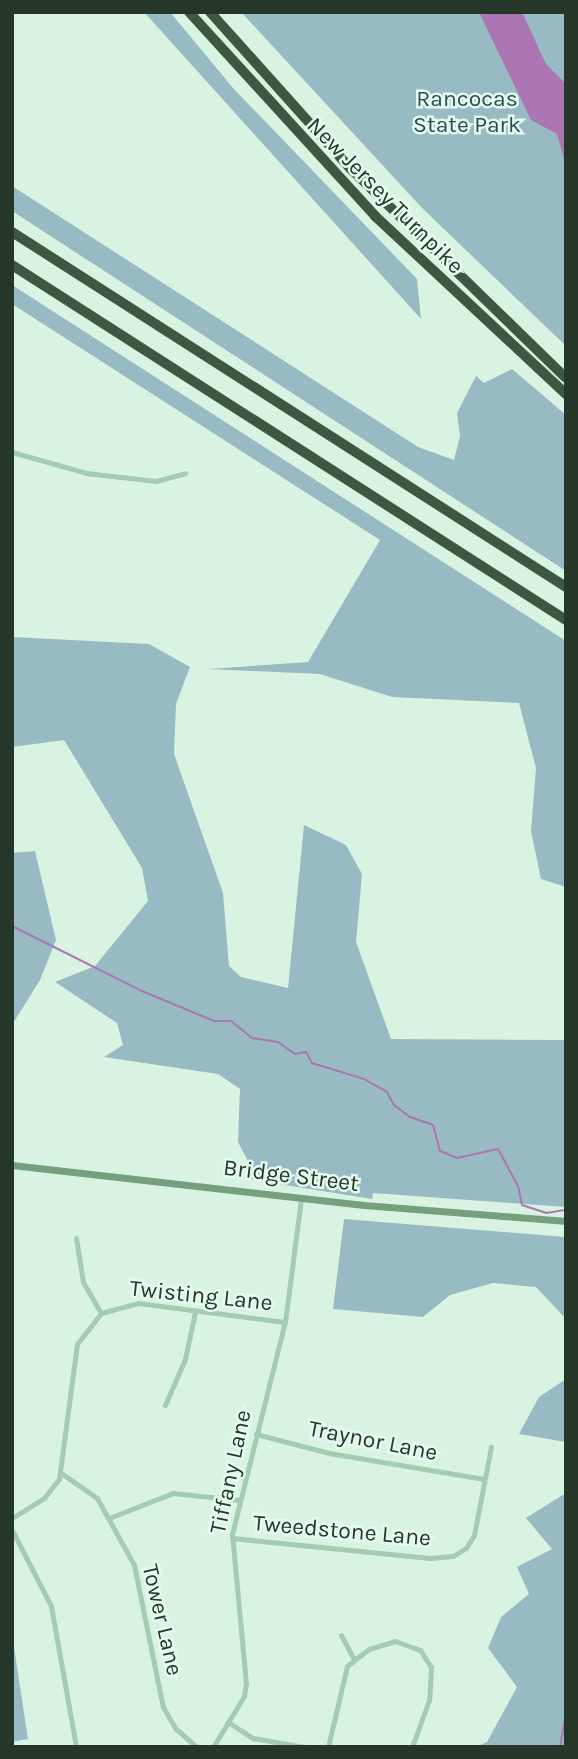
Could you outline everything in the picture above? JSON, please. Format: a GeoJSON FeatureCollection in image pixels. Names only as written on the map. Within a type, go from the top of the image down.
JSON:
{"type":"FeatureCollection","features":[{"type":"Feature","properties":{"kind":"highway","name":"New Jersey Turnpike"},"geometry":{"type":"LineString","coordinates":[[189,12],[375,216],[566,394]]}},
{"type":"Feature","properties":{"kind":"highway","name":"New Jersey Turnpike"},"geometry":{"type":"LineString","coordinates":[[210,12],[352,170],[566,378]]}},
{"type":"Feature","properties":{"kind":"highway"},"geometry":{"type":"LineString","coordinates":[[12,232],[566,587]]}},
{"type":"Feature","properties":{"kind":"highway"},"geometry":{"type":"LineString","coordinates":[[12,265],[566,620]]}},
{"type":"Feature","properties":{"kind":"main road","name":"Bridge Street"},"geometry":{"type":"LineString","coordinates":[[12,1165],[301,1199],[566,1221]]}},
{"type":"Feature","properties":{"kind":"street"},"geometry":{"type":"LineString","coordinates":[[12,452],[86,473],[156,481],[185,473]]}},
{"type":"Feature","properties":{"kind":"street","name":"Tiffany Lane"},"geometry":{"type":"LineString","coordinates":[[213,1747],[244,1696],[247,1673],[232,1538],[239,1500],[285,1322],[301,1199]]}},
{"type":"Feature","properties":{"kind":"street"},"geometry":{"type":"LineString","coordinates":[[76,1238],[83,1282],[101,1313]]}},
{"type":"Feature","properties":{"kind":"street","name":"Twisting Lane"},"geometry":{"type":"LineString","coordinates":[[61,1473],[77,1344],[101,1313],[129,1303],[285,1322]]}},
{"type":"Feature","properties":{"kind":"street"},"geometry":{"type":"LineString","coordinates":[[165,1405],[185,1359],[195,1312]]}},
{"type":"Feature","properties":{"kind":"street","name":"Traynor Lane"},"geometry":{"type":"LineString","coordinates":[[256,1434],[329,1453],[484,1479]]}},
{"type":"Feature","properties":{"kind":"street","name":"Tweedstone Lane"},"geometry":{"type":"LineString","coordinates":[[232,1538],[446,1558],[471,1542],[491,1447]]}},
{"type":"Feature","properties":{"kind":"street"},"geometry":{"type":"LineString","coordinates":[[12,1518],[44,1498],[61,1473]]}},
{"type":"Feature","properties":{"kind":"street","name":"Tower Lane"},"geometry":{"type":"LineString","coordinates":[[61,1473],[92,1493],[109,1518],[141,1584],[163,1707],[175,1728],[197,1747]]}},
{"type":"Feature","properties":{"kind":"street"},"geometry":{"type":"LineString","coordinates":[[109,1518],[173,1493],[239,1500]]}},
{"type":"Feature","properties":{"kind":"street"},"geometry":{"type":"LineString","coordinates":[[12,1530],[47,1595],[76,1747]]}},
{"type":"Feature","properties":{"kind":"street"},"geometry":{"type":"LineString","coordinates":[[341,1635],[354,1659]]}},
{"type":"Feature","properties":{"kind":"street"},"geometry":{"type":"LineString","coordinates":[[328,1747],[337,1693],[354,1659],[381,1643],[396,1641],[425,1654],[430,1667],[431,1691],[412,1747]]}},
{"type":"Feature","properties":{"kind":"street"},"geometry":{"type":"LineString","coordinates":[[228,1723],[253,1738],[304,1747]]}},
{"type":"Feature","properties":{"kind":"green space"},"geometry":{"type":"Polygon","coordinates":[[[144,12],[170,12],[233,88],[417,279],[421,319],[144,12]]]}},
{"type":"Feature","properties":{"kind":"green space","name":"Rancocas State Park"},"geometry":{"type":"Polygon","coordinates":[[[241,12],[566,12],[566,346],[423,209],[241,12]]]}},
{"type":"Feature","properties":{"kind":"green space"},"geometry":{"type":"Polygon","coordinates":[[[12,186],[418,447],[454,460],[460,436],[457,413],[476,376],[484,383],[512,369],[566,415],[566,571],[12,211],[12,186]]]}},
{"type":"Feature","properties":{"kind":"green space"},"geometry":{"type":"Polygon","coordinates":[[[12,285],[566,641],[566,887],[541,879],[531,831],[536,768],[519,703],[392,697],[320,674],[208,669],[308,662],[380,540],[12,304],[12,285]]]}},
{"type":"Feature","properties":{"kind":"green space"},"geometry":{"type":"Polygon","coordinates":[[[12,637],[149,644],[190,667],[176,704],[174,754],[223,893],[229,966],[241,977],[288,988],[304,825],[346,845],[362,874],[356,942],[391,1039],[566,1040],[566,1207],[373,1193],[372,1199],[248,1179],[251,1167],[238,1142],[240,1089],[218,1074],[104,1057],[123,1045],[117,1023],[55,982],[95,966],[148,901],[142,868],[64,740],[12,747],[12,637]]]}},
{"type":"Feature","properties":{"kind":"green space"},"geometry":{"type":"Polygon","coordinates":[[[35,851],[56,940],[40,980],[12,1025],[12,853],[35,851]]]}},
{"type":"Feature","properties":{"kind":"green space"},"geometry":{"type":"Polygon","coordinates":[[[344,1219],[566,1237],[566,1319],[536,1287],[493,1283],[450,1295],[423,1317],[333,1309],[344,1219]]]}},
{"type":"Feature","properties":{"kind":"green space"},"geometry":{"type":"Polygon","coordinates":[[[566,1379],[566,1442],[519,1434],[539,1397],[566,1379]]]}},
{"type":"Feature","properties":{"kind":"green space"},"geometry":{"type":"Polygon","coordinates":[[[566,1493],[566,1747],[476,1747],[487,1742],[517,1687],[488,1648],[501,1617],[529,1594],[517,1567],[552,1549],[526,1518],[566,1493]]]}},
{"type":"Feature","properties":{"kind":"green space"},"geometry":{"type":"Polygon","coordinates":[[[12,1634],[28,1739],[12,1742],[12,1634]]]}},
{"type":"Feature","properties":{"kind":"shaded area"},"geometry":{"type":"Polygon","coordinates":[[[479,12],[522,12],[546,64],[566,84],[566,166],[557,134],[531,120],[479,12]]]}},
{"type":"Feature","properties":{"kind":"waterway"},"geometry":{"type":"LineString","coordinates":[[12,926],[142,991],[214,1021],[231,1021],[252,1038],[278,1042],[295,1054],[306,1052],[312,1063],[364,1079],[387,1092],[394,1105],[410,1117],[433,1125],[440,1151],[457,1158],[498,1149],[518,1186],[522,1205],[546,1213],[566,1210]]}},
{"type":"Feature","properties":{"kind":"waterway"},"geometry":{"type":"LineString","coordinates":[[560,1747],[566,1712]]}}]}
